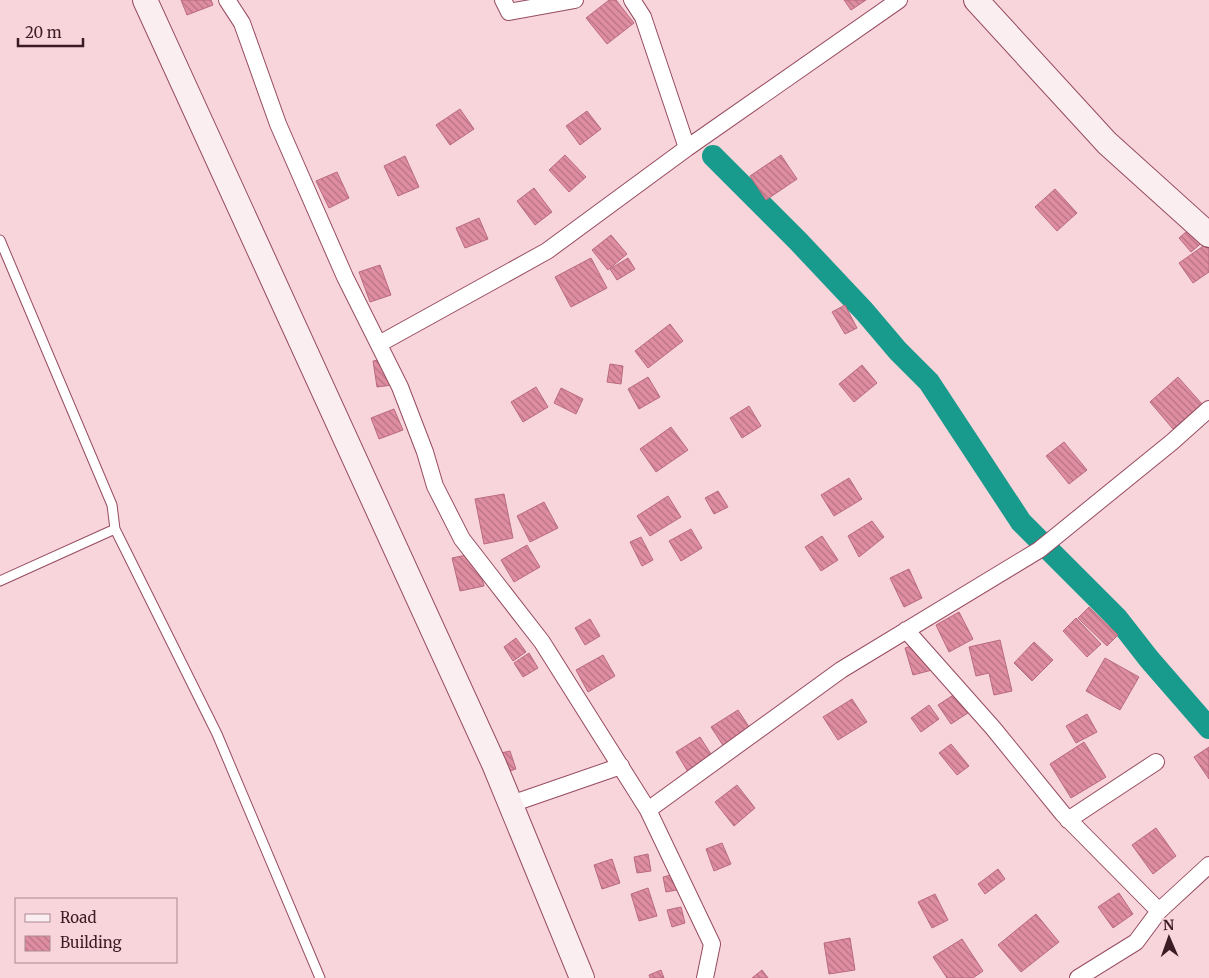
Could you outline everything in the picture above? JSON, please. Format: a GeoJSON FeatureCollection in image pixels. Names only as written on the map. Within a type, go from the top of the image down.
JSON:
{"type":"FeatureCollection","features":[{"type":"Feature","properties":{"kind":"main road"},"geometry":{"type":"LineString","coordinates":[[145,0],[494,764],[582,978]]}},
{"type":"Feature","properties":{"kind":"main road"},"geometry":{"type":"LineString","coordinates":[[976,0],[1107,143],[1209,235]]}},
{"type":"Feature","properties":{"kind":"street"},"geometry":{"type":"LineString","coordinates":[[227,0],[242,23],[278,124],[346,277],[400,387],[425,452],[435,486],[462,539],[542,642],[648,810],[712,944],[705,978]]}},
{"type":"Feature","properties":{"kind":"street"},"geometry":{"type":"LineString","coordinates":[[503,0],[509,12],[575,0]]}},
{"type":"Feature","properties":{"kind":"street"},"geometry":{"type":"LineString","coordinates":[[632,0],[643,17],[687,148]]}},
{"type":"Feature","properties":{"kind":"street"},"geometry":{"type":"LineString","coordinates":[[379,344],[547,251],[687,148],[900,0]]}},
{"type":"Feature","properties":{"kind":"street"},"geometry":{"type":"LineString","coordinates":[[648,810],[841,670],[1039,550],[1172,442],[1209,409]]}},
{"type":"Feature","properties":{"kind":"street"},"geometry":{"type":"LineString","coordinates":[[906,630],[993,728],[1068,820],[1159,911]]}},
{"type":"Feature","properties":{"kind":"street"},"geometry":{"type":"LineString","coordinates":[[1068,820],[1156,762]]}},
{"type":"Feature","properties":{"kind":"street"},"geometry":{"type":"LineString","coordinates":[[510,804],[621,766]]}},
{"type":"Feature","properties":{"kind":"street"},"geometry":{"type":"LineString","coordinates":[[1078,978],[1136,942],[1159,911],[1209,866]]}},
{"type":"Feature","properties":{"kind":"lane"},"geometry":{"type":"LineString","coordinates":[[0,240],[112,505],[114,529],[217,734],[320,978]]}},
{"type":"Feature","properties":{"kind":"lane"},"geometry":{"type":"LineString","coordinates":[[0,581],[114,529]]}},
{"type":"Feature","properties":{"kind":"building"},"geometry":{"type":"Polygon","coordinates":[[[181,0],[211,0],[213,5],[187,15],[181,0]]]}},
{"type":"Feature","properties":{"kind":"building"},"geometry":{"type":"Polygon","coordinates":[[[609,0],[616,0],[634,23],[607,44],[586,18],[609,0]]]}},
{"type":"Feature","properties":{"kind":"building"},"geometry":{"type":"Polygon","coordinates":[[[844,0],[866,0],[851,10],[844,0]]]}},
{"type":"Feature","properties":{"kind":"building"},"geometry":{"type":"Polygon","coordinates":[[[460,109],[474,129],[450,145],[436,125],[460,109]]]}},
{"type":"Feature","properties":{"kind":"building"},"geometry":{"type":"Polygon","coordinates":[[[587,111],[601,129],[580,145],[566,126],[587,111]]]}},
{"type":"Feature","properties":{"kind":"building"},"geometry":{"type":"Polygon","coordinates":[[[565,155],[586,177],[569,192],[549,170],[565,155]]]}},
{"type":"Feature","properties":{"kind":"building"},"geometry":{"type":"Polygon","coordinates":[[[781,155],[797,179],[766,200],[750,176],[781,155]]]}},
{"type":"Feature","properties":{"kind":"building"},"geometry":{"type":"Polygon","coordinates":[[[405,156],[419,187],[398,196],[384,166],[405,156]]]}},
{"type":"Feature","properties":{"kind":"building"},"geometry":{"type":"Polygon","coordinates":[[[337,172],[349,198],[329,208],[316,181],[337,172]]]}},
{"type":"Feature","properties":{"kind":"building"},"geometry":{"type":"Polygon","coordinates":[[[534,188],[552,212],[535,225],[517,201],[534,188]]]}},
{"type":"Feature","properties":{"kind":"building"},"geometry":{"type":"Polygon","coordinates":[[[1055,189],[1077,213],[1057,231],[1035,207],[1055,189]]]}},
{"type":"Feature","properties":{"kind":"building"},"geometry":{"type":"Polygon","coordinates":[[[479,218],[488,239],[465,248],[456,228],[479,218]]]}},
{"type":"Feature","properties":{"kind":"building"},"geometry":{"type":"Polygon","coordinates":[[[1193,226],[1205,240],[1191,252],[1179,238],[1193,226]]]}},
{"type":"Feature","properties":{"kind":"building"},"geometry":{"type":"Polygon","coordinates":[[[611,235],[627,254],[608,270],[592,250],[611,235]]]}},
{"type":"Feature","properties":{"kind":"building"},"geometry":{"type":"Polygon","coordinates":[[[1209,242],[1209,272],[1193,283],[1179,263],[1209,242]]]}},
{"type":"Feature","properties":{"kind":"building"},"geometry":{"type":"Polygon","coordinates":[[[591,258],[607,288],[571,307],[555,277],[591,258]]]}},
{"type":"Feature","properties":{"kind":"building"},"geometry":{"type":"Polygon","coordinates":[[[628,258],[635,269],[617,280],[610,269],[628,258]]]}},
{"type":"Feature","properties":{"kind":"building"},"geometry":{"type":"Polygon","coordinates":[[[380,265],[391,295],[370,302],[359,272],[380,265]]]}},
{"type":"Feature","properties":{"kind":"building"},"geometry":{"type":"Polygon","coordinates":[[[845,305],[857,328],[845,334],[832,312],[845,305]]]}},
{"type":"Feature","properties":{"kind":"building"},"geometry":{"type":"Polygon","coordinates":[[[670,324],[683,341],[648,368],[635,351],[670,324]]]}},
{"type":"Feature","properties":{"kind":"building"},"geometry":{"type":"Polygon","coordinates":[[[389,358],[392,385],[377,387],[373,361],[389,358]]]}},
{"type":"Feature","properties":{"kind":"building"},"geometry":{"type":"Polygon","coordinates":[[[610,364],[623,366],[621,384],[607,382],[610,364]]]}},
{"type":"Feature","properties":{"kind":"building"},"geometry":{"type":"Polygon","coordinates":[[[862,365],[877,383],[854,402],[839,384],[862,365]]]}},
{"type":"Feature","properties":{"kind":"building"},"geometry":{"type":"Polygon","coordinates":[[[648,377],[660,397],[639,409],[628,389],[648,377]]]}},
{"type":"Feature","properties":{"kind":"building"},"geometry":{"type":"Polygon","coordinates":[[[1178,377],[1202,404],[1173,429],[1150,402],[1178,377]]]}},
{"type":"Feature","properties":{"kind":"building"},"geometry":{"type":"Polygon","coordinates":[[[536,387],[548,407],[523,422],[511,402],[536,387]]]}},
{"type":"Feature","properties":{"kind":"building"},"geometry":{"type":"Polygon","coordinates":[[[561,388],[583,399],[576,414],[554,403],[561,388]]]}},
{"type":"Feature","properties":{"kind":"building"},"geometry":{"type":"Polygon","coordinates":[[[749,406],[761,426],[742,438],[730,418],[749,406]]]}},
{"type":"Feature","properties":{"kind":"building"},"geometry":{"type":"Polygon","coordinates":[[[394,409],[403,430],[379,439],[371,418],[394,409]]]}},
{"type":"Feature","properties":{"kind":"building"},"geometry":{"type":"Polygon","coordinates":[[[671,427],[688,450],[656,472],[640,449],[671,427]]]}},
{"type":"Feature","properties":{"kind":"building"},"geometry":{"type":"Polygon","coordinates":[[[1064,442],[1087,470],[1069,484],[1046,456],[1064,442]]]}},
{"type":"Feature","properties":{"kind":"building"},"geometry":{"type":"Polygon","coordinates":[[[849,478],[862,499],[834,516],[821,495],[849,478]]]}},
{"type":"Feature","properties":{"kind":"building"},"geometry":{"type":"Polygon","coordinates":[[[718,491],[728,507],[714,514],[705,498],[718,491]]]}},
{"type":"Feature","properties":{"kind":"building"},"geometry":{"type":"Polygon","coordinates":[[[504,494],[513,538],[484,544],[475,499],[504,494]]]}},
{"type":"Feature","properties":{"kind":"building"},"geometry":{"type":"Polygon","coordinates":[[[668,496],[681,517],[650,536],[637,516],[668,496]]]}},
{"type":"Feature","properties":{"kind":"building"},"geometry":{"type":"Polygon","coordinates":[[[544,502],[558,528],[530,542],[517,516],[544,502]]]}},
{"type":"Feature","properties":{"kind":"building"},"geometry":{"type":"Polygon","coordinates":[[[872,521],[884,537],[859,557],[848,536],[872,521]]]}},
{"type":"Feature","properties":{"kind":"building"},"geometry":{"type":"Polygon","coordinates":[[[691,529],[702,548],[681,561],[669,541],[691,529]]]}},
{"type":"Feature","properties":{"kind":"building"},"geometry":{"type":"Polygon","coordinates":[[[822,536],[838,560],[821,571],[805,547],[822,536]]]}},
{"type":"Feature","properties":{"kind":"building"},"geometry":{"type":"Polygon","coordinates":[[[641,537],[653,560],[642,566],[630,542],[641,537]]]}},
{"type":"Feature","properties":{"kind":"building"},"geometry":{"type":"Polygon","coordinates":[[[527,545],[540,567],[514,582],[501,560],[527,545]]]}},
{"type":"Feature","properties":{"kind":"building"},"geometry":{"type":"Polygon","coordinates":[[[476,553],[484,586],[460,591],[452,558],[476,553]]]}},
{"type":"Feature","properties":{"kind":"building"},"geometry":{"type":"Polygon","coordinates":[[[909,569],[922,598],[904,607],[890,578],[909,569]]]}},
{"type":"Feature","properties":{"kind":"building"},"geometry":{"type":"Polygon","coordinates":[[[1089,607],[1118,635],[1107,646],[1078,618],[1089,607]]]}},
{"type":"Feature","properties":{"kind":"building"},"geometry":{"type":"Polygon","coordinates":[[[959,612],[973,639],[949,652],[936,625],[959,612]]]}},
{"type":"Feature","properties":{"kind":"building"},"geometry":{"type":"Polygon","coordinates":[[[1076,618],[1101,644],[1087,657],[1063,631],[1076,618]]]}},
{"type":"Feature","properties":{"kind":"building"},"geometry":{"type":"Polygon","coordinates":[[[590,619],[600,636],[585,645],[575,628],[590,619]]]}},
{"type":"Feature","properties":{"kind":"building"},"geometry":{"type":"Polygon","coordinates":[[[516,638],[526,652],[513,661],[504,647],[516,638]]]}},
{"type":"Feature","properties":{"kind":"building"},"geometry":{"type":"Polygon","coordinates":[[[1000,640],[1012,691],[994,695],[989,673],[976,676],[969,647],[1000,640]]]}},
{"type":"Feature","properties":{"kind":"building"},"geometry":{"type":"Polygon","coordinates":[[[923,642],[932,670],[913,675],[905,648],[923,642]]]}},
{"type":"Feature","properties":{"kind":"building"},"geometry":{"type":"Polygon","coordinates":[[[1034,642],[1053,660],[1032,681],[1014,663],[1034,642]]]}},
{"type":"Feature","properties":{"kind":"building"},"geometry":{"type":"Polygon","coordinates":[[[529,653],[538,668],[523,677],[514,663],[529,653]]]}},
{"type":"Feature","properties":{"kind":"building"},"geometry":{"type":"Polygon","coordinates":[[[603,655],[615,676],[588,692],[576,670],[603,655]]]}},
{"type":"Feature","properties":{"kind":"building"},"geometry":{"type":"Polygon","coordinates":[[[1105,658],[1139,677],[1120,710],[1086,691],[1105,658]]]}},
{"type":"Feature","properties":{"kind":"building"},"geometry":{"type":"Polygon","coordinates":[[[958,692],[971,711],[951,724],[938,705],[958,692]]]}},
{"type":"Feature","properties":{"kind":"building"},"geometry":{"type":"Polygon","coordinates":[[[852,699],[867,722],[838,740],[823,717],[852,699]]]}},
{"type":"Feature","properties":{"kind":"building"},"geometry":{"type":"Polygon","coordinates":[[[929,705],[939,719],[921,732],[911,718],[929,705]]]}},
{"type":"Feature","properties":{"kind":"building"},"geometry":{"type":"Polygon","coordinates":[[[738,710],[755,736],[728,753],[711,727],[738,710]]]}},
{"type":"Feature","properties":{"kind":"building"},"geometry":{"type":"Polygon","coordinates":[[[1087,714],[1097,732],[1076,743],[1066,726],[1087,714]]]}},
{"type":"Feature","properties":{"kind":"building"},"geometry":{"type":"Polygon","coordinates":[[[700,737],[716,762],[691,777],[676,752],[700,737]]]}},
{"type":"Feature","properties":{"kind":"building"},"geometry":{"type":"Polygon","coordinates":[[[1084,742],[1106,777],[1071,798],[1050,764],[1084,742]]]}},
{"type":"Feature","properties":{"kind":"building"},"geometry":{"type":"Polygon","coordinates":[[[951,744],[969,766],[957,775],[939,753],[951,744]]]}},
{"type":"Feature","properties":{"kind":"building"},"geometry":{"type":"Polygon","coordinates":[[[1209,747],[1209,779],[1194,757],[1209,747]]]}},
{"type":"Feature","properties":{"kind":"building"},"geometry":{"type":"Polygon","coordinates":[[[510,751],[516,769],[507,772],[501,753],[510,751]]]}},
{"type":"Feature","properties":{"kind":"building"},"geometry":{"type":"Polygon","coordinates":[[[737,785],[755,808],[734,826],[715,802],[737,785]]]}},
{"type":"Feature","properties":{"kind":"building"},"geometry":{"type":"Polygon","coordinates":[[[1156,828],[1176,856],[1153,874],[1132,845],[1156,828]]]}},
{"type":"Feature","properties":{"kind":"building"},"geometry":{"type":"Polygon","coordinates":[[[722,843],[731,864],[714,871],[706,849],[722,843]]]}},
{"type":"Feature","properties":{"kind":"building"},"geometry":{"type":"Polygon","coordinates":[[[648,854],[651,871],[637,873],[634,857],[648,854]]]}},
{"type":"Feature","properties":{"kind":"building"},"geometry":{"type":"Polygon","coordinates":[[[612,859],[620,883],[602,889],[594,865],[612,859]]]}},
{"type":"Feature","properties":{"kind":"building"},"geometry":{"type":"Polygon","coordinates":[[[998,869],[1005,879],[985,894],[978,884],[998,869]]]}},
{"type":"Feature","properties":{"kind":"building"},"geometry":{"type":"Polygon","coordinates":[[[679,873],[682,889],[666,892],[663,877],[679,873]]]}},
{"type":"Feature","properties":{"kind":"building"},"geometry":{"type":"Polygon","coordinates":[[[648,888],[657,916],[639,921],[631,894],[648,888]]]}},
{"type":"Feature","properties":{"kind":"building"},"geometry":{"type":"Polygon","coordinates":[[[1119,893],[1133,914],[1113,928],[1098,907],[1119,893]]]}},
{"type":"Feature","properties":{"kind":"building"},"geometry":{"type":"Polygon","coordinates":[[[935,894],[948,920],[932,928],[918,902],[935,894]]]}},
{"type":"Feature","properties":{"kind":"building"},"geometry":{"type":"Polygon","coordinates":[[[681,907],[685,923],[672,927],[667,910],[681,907]]]}},
{"type":"Feature","properties":{"kind":"building"},"geometry":{"type":"Polygon","coordinates":[[[1036,914],[1059,942],[1021,972],[998,945],[1036,914]]]}},
{"type":"Feature","properties":{"kind":"building"},"geometry":{"type":"Polygon","coordinates":[[[850,938],[855,970],[829,974],[824,943],[850,938]]]}},
{"type":"Feature","properties":{"kind":"building"},"geometry":{"type":"Polygon","coordinates":[[[962,939],[983,971],[973,978],[947,978],[933,957],[962,939]]]}},
{"type":"Feature","properties":{"kind":"building"},"geometry":{"type":"Polygon","coordinates":[[[661,970],[664,978],[650,978],[649,975],[661,970]]]}},
{"type":"Feature","properties":{"kind":"building"},"geometry":{"type":"Polygon","coordinates":[[[762,970],[768,978],[752,978],[762,970]]]}},
{"type":"Feature","properties":{"kind":"waterway"},"geometry":{"type":"LineString","coordinates":[[713,156],[798,241],[864,311],[898,351],[929,382],[1021,522],[1117,618],[1149,659],[1209,728]]}}]}
